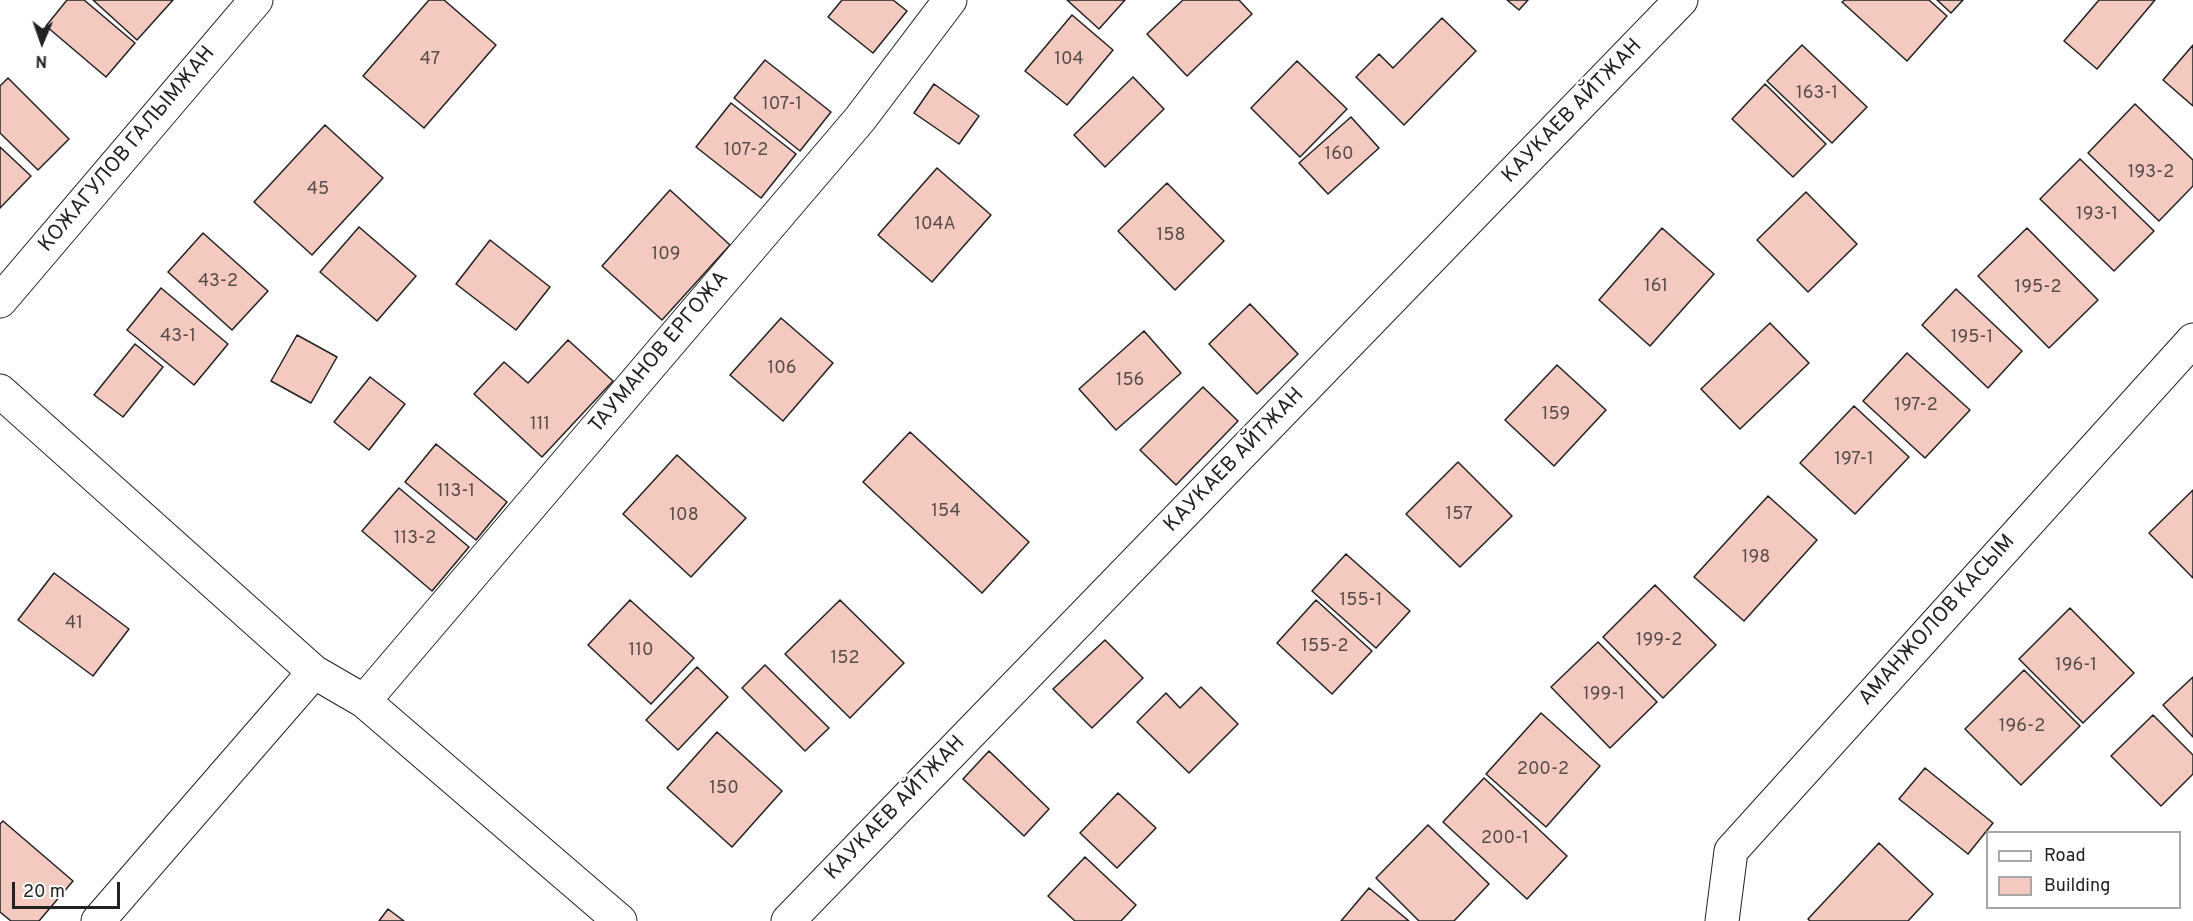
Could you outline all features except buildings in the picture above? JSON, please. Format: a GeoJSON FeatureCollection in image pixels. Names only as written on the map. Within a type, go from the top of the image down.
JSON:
{"type":"FeatureCollection","features":[{"type":"Feature","properties":{"kind":"street","name":"КОЖАГУЛОВ ГАЛЫМЖАН"},"geometry":{"type":"LineString","coordinates":[[0,301],[256,0]]}},
{"type":"Feature","properties":{"kind":"street","name":"ТАУМАНОВ ЕРГОЖА"},"geometry":{"type":"LineString","coordinates":[[364,701],[860,119],[950,0]]}},
{"type":"Feature","properties":{"kind":"street","name":"КАУКАЕВ АЙТЖАН"},"geometry":{"type":"LineString","coordinates":[[788,921],[1681,0]]}},
{"type":"Feature","properties":{"kind":"street","name":"АМАНЖОЛОВ КАСЫМ"},"geometry":{"type":"LineString","coordinates":[[1722,921],[1731,851],[2193,340]]}},
{"type":"Feature","properties":{"kind":"street"},"geometry":{"type":"LineString","coordinates":[[0,391],[314,672],[364,701],[620,921]]}},
{"type":"Feature","properties":{"kind":"street"},"geometry":{"type":"LineString","coordinates":[[98,921],[314,672]]}}]}
